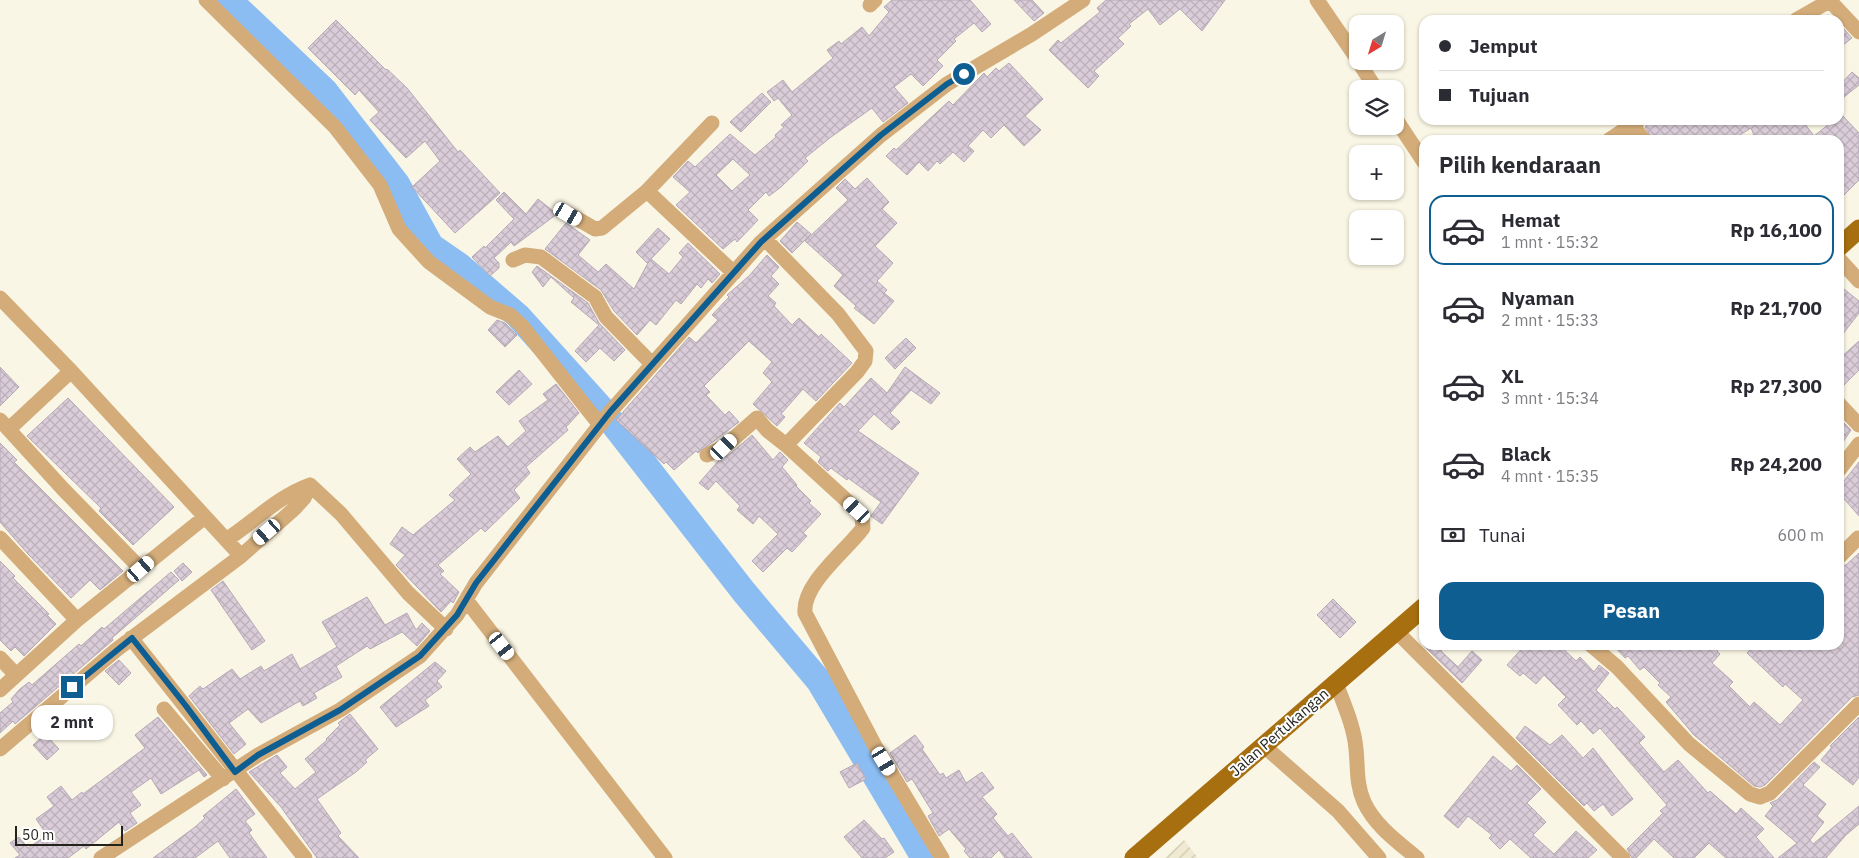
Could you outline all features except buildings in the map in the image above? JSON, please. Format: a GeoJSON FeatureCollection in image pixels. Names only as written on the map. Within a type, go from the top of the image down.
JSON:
{"type":"FeatureCollection","features":[{"type":"Feature","properties":{"kind":"main road"},"geometry":{"type":"LineString","coordinates":[[1844,242],[1859,229]]}},
{"type":"Feature","properties":{"kind":"main road","name":"Jalan Pertukangan"},"geometry":{"type":"LineString","coordinates":[[1142,856],[1264,746],[1419,611]]}},
{"type":"Feature","properties":{"kind":"street"},"geometry":{"type":"LineString","coordinates":[[206,0],[335,127],[380,185],[399,229],[429,262],[490,307],[510,315],[605,418]]}},
{"type":"Feature","properties":{"kind":"street"},"geometry":{"type":"LineString","coordinates":[[101,858],[229,776],[258,755],[340,710],[420,656],[446,630],[476,583],[605,418],[765,238],[881,135],[947,84],[1032,34],[1083,0]]}},
{"type":"Feature","properties":{"kind":"street"},"geometry":{"type":"LineString","coordinates":[[1318,0],[1349,47]]}},
{"type":"Feature","properties":{"kind":"street"},"geometry":{"type":"LineString","coordinates":[[1804,15],[1830,0],[1844,15]]}},
{"type":"Feature","properties":{"kind":"street"},"geometry":{"type":"LineString","coordinates":[[1844,15],[1859,32]]}},
{"type":"Feature","properties":{"kind":"street"},"geometry":{"type":"LineString","coordinates":[[568,214],[595,229],[602,228],[647,191],[712,123]]}},
{"type":"Feature","properties":{"kind":"street"},"geometry":{"type":"LineString","coordinates":[[1616,135],[1631,125]]}},
{"type":"Feature","properties":{"kind":"street"},"geometry":{"type":"LineString","coordinates":[[1404,132],[1419,154]]}},
{"type":"Feature","properties":{"kind":"street"},"geometry":{"type":"LineString","coordinates":[[647,191],[734,273]]}},
{"type":"Feature","properties":{"kind":"street"},"geometry":{"type":"LineString","coordinates":[[765,238],[838,314],[866,351],[865,361],[857,372],[799,429],[786,445]]}},
{"type":"Feature","properties":{"kind":"street"},"geometry":{"type":"LineString","coordinates":[[514,260],[525,255],[542,257],[576,282],[595,297],[606,317],[652,364]]}},
{"type":"Feature","properties":{"kind":"street"},"geometry":{"type":"LineString","coordinates":[[1844,264],[1859,281]]}},
{"type":"Feature","properties":{"kind":"street"},"geometry":{"type":"LineString","coordinates":[[0,298],[71,371],[241,556]]}},
{"type":"Feature","properties":{"kind":"street"},"geometry":{"type":"LineString","coordinates":[[71,371],[4,425],[141,569]]}},
{"type":"Feature","properties":{"kind":"street"},"geometry":{"type":"LineString","coordinates":[[1844,409],[1859,425]]}},
{"type":"Feature","properties":{"kind":"street"},"geometry":{"type":"LineString","coordinates":[[707,454],[724,447],[757,418],[767,430],[857,510],[862,517],[863,528],[813,585],[804,603],[805,613],[875,746],[942,858]]}},
{"type":"Feature","properties":{"kind":"street"},"geometry":{"type":"LineString","coordinates":[[1844,464],[1859,444]]}},
{"type":"Feature","properties":{"kind":"street"},"geometry":{"type":"LineString","coordinates":[[226,540],[273,503],[310,485]]}},
{"type":"Feature","properties":{"kind":"street"},"geometry":{"type":"LineString","coordinates":[[310,485],[341,514],[408,593],[446,630]]}},
{"type":"Feature","properties":{"kind":"street"},"geometry":{"type":"LineString","coordinates":[[0,749],[132,638],[241,556],[304,498],[310,485]]}},
{"type":"Feature","properties":{"kind":"street"},"geometry":{"type":"LineString","coordinates":[[0,690],[77,620],[205,517]]}},
{"type":"Feature","properties":{"kind":"street"},"geometry":{"type":"LineString","coordinates":[[0,538],[77,620]]}},
{"type":"Feature","properties":{"kind":"street"},"geometry":{"type":"LineString","coordinates":[[1844,552],[1858,538]]}},
{"type":"Feature","properties":{"kind":"street"},"geometry":{"type":"LineString","coordinates":[[466,601],[665,858]]}},
{"type":"Feature","properties":{"kind":"street"},"geometry":{"type":"LineString","coordinates":[[1396,631],[1623,858]]}},
{"type":"Feature","properties":{"kind":"street"},"geometry":{"type":"LineString","coordinates":[[132,638],[186,706],[229,776]]}},
{"type":"Feature","properties":{"kind":"street"},"geometry":{"type":"LineString","coordinates":[[1597,650],[1617,667],[1689,744],[1750,794],[1760,796],[1770,793],[1859,704]]}},
{"type":"Feature","properties":{"kind":"street"},"geometry":{"type":"LineString","coordinates":[[0,658],[16,675]]}},
{"type":"Feature","properties":{"kind":"street"},"geometry":{"type":"LineString","coordinates":[[1336,683],[1351,720],[1356,750],[1356,774],[1364,802],[1381,827],[1417,858]]}},
{"type":"Feature","properties":{"kind":"street"},"geometry":{"type":"LineString","coordinates":[[164,709],[305,858]]}},
{"type":"Feature","properties":{"kind":"street"},"geometry":{"type":"LineString","coordinates":[[1264,746],[1338,810],[1378,858]]}},
{"type":"Feature","properties":{"kind":"shaded area"},"geometry":{"type":"Polygon","coordinates":[[[1184,840],[1198,858],[1165,858],[1184,840]]]}},
{"type":"Feature","properties":{"kind":"waterway"},"geometry":{"type":"LineString","coordinates":[[229,0],[325,91],[397,184],[431,246],[460,266],[518,316],[600,407],[744,592],[819,681],[924,858]]}},
{"type":"Feature","properties":{"kind":"route"},"geometry":{"type":"LineString","coordinates":[[72,687],[132,638],[235,772],[258,755],[340,710],[420,656],[446,630],[476,583],[610,412],[761,242],[881,135],[947,84],[964,74]]}}]}
